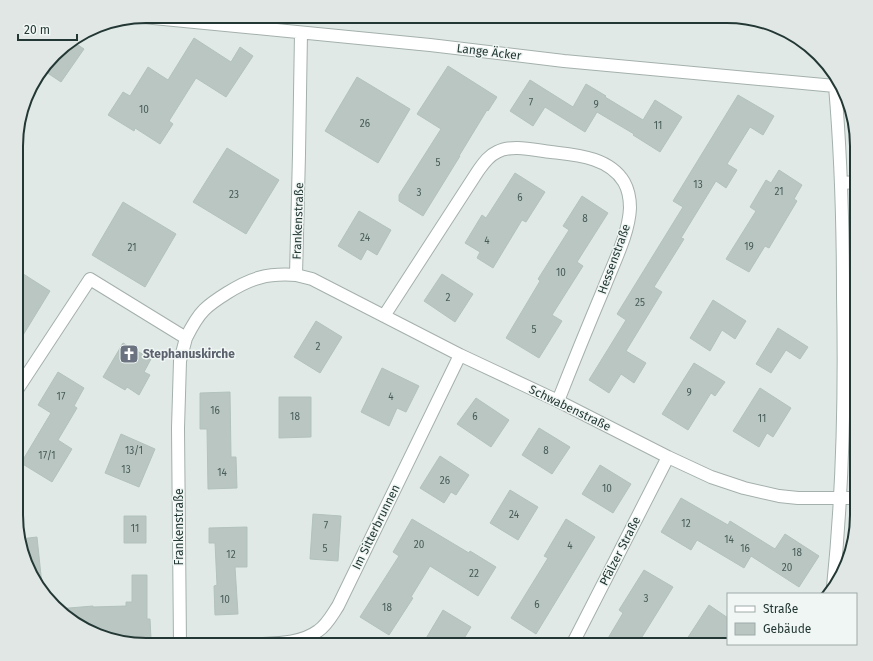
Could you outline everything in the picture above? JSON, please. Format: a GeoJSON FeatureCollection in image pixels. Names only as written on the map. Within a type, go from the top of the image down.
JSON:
{"type":"FeatureCollection","features":[{"type":"Feature","properties":{"kind":"street","name":"Lange Äcker"},"geometry":{"type":"LineString","coordinates":[[208,23],[430,45],[564,61],[835,86]]}},
{"type":"Feature","properties":{"kind":"street","name":"Frankenstraße"},"geometry":{"type":"LineString","coordinates":[[180,638],[178,428],[180,361],[186,338],[194,322],[212,302],[244,282],[257,277],[273,274],[296,275],[300,154],[301,33]]}},
{"type":"Feature","properties":{"kind":"street","name":"Lange Äcker"},"geometry":{"type":"LineString","coordinates":[[835,86],[842,183]]}},
{"type":"Feature","properties":{"kind":"street","name":"Hessenstraße"},"geometry":{"type":"LineString","coordinates":[[384,316],[478,171],[488,158],[497,152],[517,148],[582,156],[607,165],[616,172],[626,187],[629,195],[630,208],[628,223],[614,262],[558,401]]}},
{"type":"Feature","properties":{"kind":"street"},"geometry":{"type":"LineString","coordinates":[[835,574],[840,498],[844,358],[842,183],[850,182]]}},
{"type":"Feature","properties":{"kind":"street","name":"Schwabenstraße"},"geometry":{"type":"LineString","coordinates":[[296,275],[312,279],[460,355],[558,401],[668,457],[711,477],[744,488],[779,496],[798,498],[850,498]]}},
{"type":"Feature","properties":{"kind":"street"},"geometry":{"type":"LineString","coordinates":[[23,381],[90,279],[186,338]]}},
{"type":"Feature","properties":{"kind":"street","name":"Im Sitterbrunnen"},"geometry":{"type":"LineString","coordinates":[[302,638],[318,631],[326,624],[341,600],[460,355]]}},
{"type":"Feature","properties":{"kind":"street","name":"Pfälzer Straße"},"geometry":{"type":"LineString","coordinates":[[576,638],[668,457]]}},
{"type":"Feature","properties":{"kind":"building"},"geometry":{"type":"Polygon","coordinates":[[[194,38],[231,62],[240,47],[253,56],[226,97],[196,78],[169,121],[173,124],[160,144],[135,128],[134,131],[108,115],[123,92],[130,96],[148,67],[168,80],[194,38]]]}},
{"type":"Feature","properties":{"kind":"building"},"geometry":{"type":"Polygon","coordinates":[[[77,45],[84,49],[61,82],[48,73],[65,54],[77,45]]]}},
{"type":"Feature","properties":{"kind":"building"},"geometry":{"type":"Polygon","coordinates":[[[448,66],[497,97],[488,111],[487,110],[423,216],[399,201],[399,195],[441,129],[417,114],[448,66]]]}},
{"type":"Feature","properties":{"kind":"building"},"geometry":{"type":"Polygon","coordinates":[[[357,77],[410,109],[378,163],[325,131],[357,77]]]}},
{"type":"Feature","properties":{"kind":"building"},"geometry":{"type":"Polygon","coordinates":[[[530,80],[573,107],[586,84],[643,120],[655,100],[682,117],[660,152],[633,135],[634,134],[597,112],[585,132],[545,107],[533,126],[510,111],[530,80]]]}},
{"type":"Feature","properties":{"kind":"building"},"geometry":{"type":"Polygon","coordinates":[[[738,95],[774,116],[763,135],[750,127],[727,164],[737,170],[726,188],[716,181],[681,238],[684,239],[654,287],[662,292],[626,351],[646,363],[634,383],[621,374],[609,393],[589,380],[626,320],[617,314],[683,207],[673,201],[738,95]]]}},
{"type":"Feature","properties":{"kind":"building"},"geometry":{"type":"Polygon","coordinates":[[[227,148],[279,180],[246,234],[193,202],[227,148]]]}},
{"type":"Feature","properties":{"kind":"building"},"geometry":{"type":"Polygon","coordinates":[[[779,170],[802,185],[794,199],[797,201],[769,248],[765,246],[749,272],[726,259],[756,211],[750,207],[766,180],[771,183],[779,170]]]}},
{"type":"Feature","properties":{"kind":"building"},"geometry":{"type":"Polygon","coordinates":[[[515,173],[545,192],[526,222],[522,220],[493,268],[477,258],[480,252],[465,243],[482,215],[486,218],[515,173]]]}},
{"type":"Feature","properties":{"kind":"building"},"geometry":{"type":"Polygon","coordinates":[[[582,196],[608,213],[577,262],[583,266],[552,315],[562,321],[539,358],[506,338],[540,281],[538,279],[569,230],[563,226],[582,196]]]}},
{"type":"Feature","properties":{"kind":"building"},"geometry":{"type":"Polygon","coordinates":[[[123,202],[176,234],[145,287],[92,255],[123,202]]]}},
{"type":"Feature","properties":{"kind":"building"},"geometry":{"type":"Polygon","coordinates":[[[359,211],[391,230],[377,255],[367,249],[361,260],[338,246],[359,211]]]}},
{"type":"Feature","properties":{"kind":"building"},"geometry":{"type":"Polygon","coordinates":[[[23,274],[50,291],[23,335],[23,274]]]}},
{"type":"Feature","properties":{"kind":"building"},"geometry":{"type":"Polygon","coordinates":[[[442,274],[473,294],[455,322],[424,301],[442,274]]]}},
{"type":"Feature","properties":{"kind":"building"},"geometry":{"type":"Polygon","coordinates":[[[713,300],[746,321],[735,339],[722,330],[710,351],[690,338],[713,300]]]}},
{"type":"Feature","properties":{"kind":"building"},"geometry":{"type":"Polygon","coordinates":[[[316,321],[342,337],[320,373],[294,357],[316,321]]]}},
{"type":"Feature","properties":{"kind":"building"},"geometry":{"type":"Polygon","coordinates":[[[778,328],[808,347],[800,359],[786,350],[771,373],[756,364],[778,328]]]}},
{"type":"Feature","properties":{"kind":"building"},"geometry":{"type":"Polygon","coordinates":[[[123,343],[151,359],[144,372],[150,375],[139,395],[127,387],[125,390],[103,377],[123,343]]]}},
{"type":"Feature","properties":{"kind":"building"},"geometry":{"type":"Polygon","coordinates":[[[694,363],[725,382],[715,396],[711,393],[688,430],[662,414],[694,363]]]}},
{"type":"Feature","properties":{"kind":"building"},"geometry":{"type":"Polygon","coordinates":[[[382,368],[419,386],[406,412],[397,408],[389,426],[361,412],[382,368]]]}},
{"type":"Feature","properties":{"kind":"building"},"geometry":{"type":"Polygon","coordinates":[[[58,372],[84,388],[74,406],[77,408],[58,440],[72,449],[52,482],[23,464],[23,460],[51,413],[38,405],[58,372]]]}},
{"type":"Feature","properties":{"kind":"building"},"geometry":{"type":"Polygon","coordinates":[[[760,388],[791,408],[773,437],[767,433],[759,447],[733,431],[760,388]]]}},
{"type":"Feature","properties":{"kind":"building"},"geometry":{"type":"Polygon","coordinates":[[[230,392],[231,457],[236,457],[237,488],[208,489],[207,429],[200,429],[200,393],[230,392]]]}},
{"type":"Feature","properties":{"kind":"building"},"geometry":{"type":"Polygon","coordinates":[[[279,397],[311,397],[311,437],[279,438],[279,397]]]}},
{"type":"Feature","properties":{"kind":"building"},"geometry":{"type":"Polygon","coordinates":[[[476,398],[509,420],[491,447],[457,424],[476,398]]]}},
{"type":"Feature","properties":{"kind":"building"},"geometry":{"type":"Polygon","coordinates":[[[539,428],[570,447],[552,474],[522,455],[539,428]]]}},
{"type":"Feature","properties":{"kind":"building"},"geometry":{"type":"Polygon","coordinates":[[[121,434],[155,449],[139,487],[105,473],[121,434]]]}},
{"type":"Feature","properties":{"kind":"building"},"geometry":{"type":"Polygon","coordinates":[[[440,456],[469,475],[456,495],[451,492],[444,503],[420,488],[440,456]]]}},
{"type":"Feature","properties":{"kind":"building"},"geometry":{"type":"Polygon","coordinates":[[[600,465],[631,484],[613,513],[582,494],[600,465]]]}},
{"type":"Feature","properties":{"kind":"building"},"geometry":{"type":"Polygon","coordinates":[[[510,490],[538,507],[518,540],[490,523],[510,490]]]}},
{"type":"Feature","properties":{"kind":"building"},"geometry":{"type":"Polygon","coordinates":[[[681,498],[728,525],[730,521],[775,549],[785,534],[819,556],[799,587],[751,556],[744,568],[697,540],[691,550],[661,532],[681,498]]]}},
{"type":"Feature","properties":{"kind":"building"},"geometry":{"type":"Polygon","coordinates":[[[313,514],[341,516],[338,561],[310,559],[313,514]]]}},
{"type":"Feature","properties":{"kind":"building"},"geometry":{"type":"Polygon","coordinates":[[[124,516],[146,516],[146,543],[124,543],[124,516]]]}},
{"type":"Feature","properties":{"kind":"building"},"geometry":{"type":"Polygon","coordinates":[[[412,519],[469,553],[470,551],[496,567],[478,596],[430,566],[411,597],[413,598],[389,635],[360,617],[399,556],[393,552],[412,519]]]}},
{"type":"Feature","properties":{"kind":"building"},"geometry":{"type":"Polygon","coordinates":[[[566,519],[595,537],[536,634],[511,618],[548,558],[544,556],[566,519]]]}},
{"type":"Feature","properties":{"kind":"building"},"geometry":{"type":"Polygon","coordinates":[[[247,527],[247,567],[235,567],[238,614],[215,615],[214,586],[217,585],[215,543],[209,543],[209,528],[247,527]]]}},
{"type":"Feature","properties":{"kind":"building"},"geometry":{"type":"Polygon","coordinates":[[[37,537],[41,580],[30,555],[25,538],[37,537]]]}},
{"type":"Feature","properties":{"kind":"building"},"geometry":{"type":"Polygon","coordinates":[[[644,570],[673,587],[641,638],[608,638],[623,613],[619,610],[644,570]]]}},
{"type":"Feature","properties":{"kind":"building"},"geometry":{"type":"Polygon","coordinates":[[[132,575],[147,575],[147,619],[150,619],[151,638],[130,637],[99,629],[84,622],[67,608],[93,606],[126,606],[126,602],[132,602],[132,575]]]}},
{"type":"Feature","properties":{"kind":"building"},"geometry":{"type":"Polygon","coordinates":[[[709,605],[727,617],[727,638],[688,638],[709,605]]]}},
{"type":"Feature","properties":{"kind":"building"},"geometry":{"type":"Polygon","coordinates":[[[443,610],[471,627],[464,638],[426,638],[443,610]]]}},
{"type":"Feature","properties":{"kind":"place","name":"Stephanuskirche"},"geometry":{"type":"Point","coordinates":[129,354]}}]}
